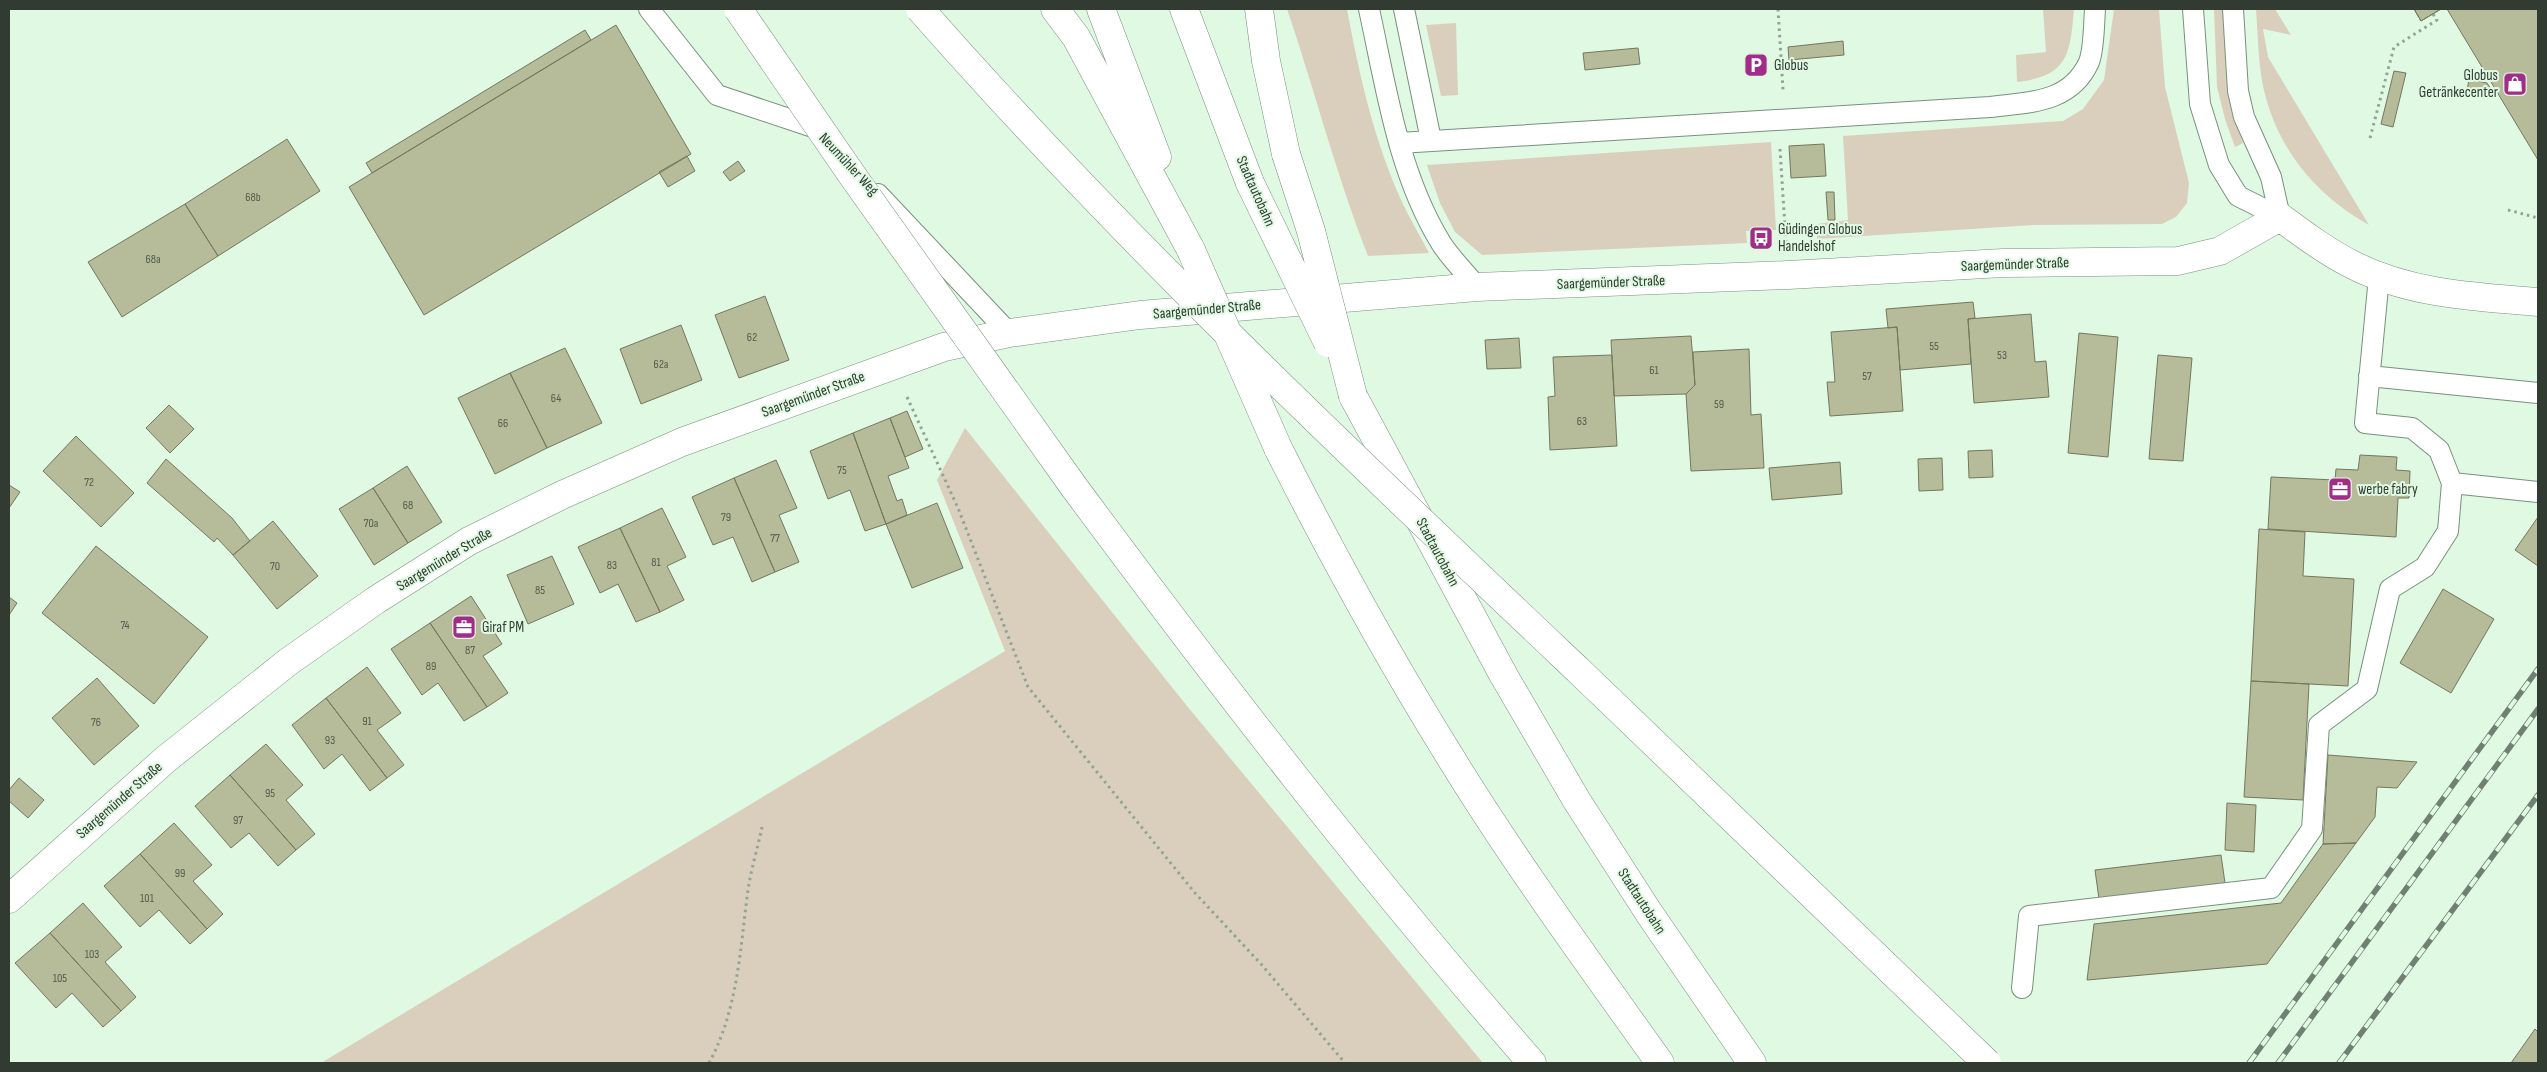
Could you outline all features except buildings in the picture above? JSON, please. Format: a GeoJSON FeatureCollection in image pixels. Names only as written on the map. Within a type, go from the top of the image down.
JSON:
{"type":"FeatureCollection","features":[{"type":"Feature","properties":{"kind":"main road"},"geometry":{"type":"LineString","coordinates":[[738,9],[852,175],[1074,487],[1168,614],[1308,794],[1459,980],[1532,1063]]}},
{"type":"Feature","properties":{"kind":"main road"},"geometry":{"type":"LineString","coordinates":[[920,9],[988,87],[1163,269],[1333,438],[1987,1063]]}},
{"type":"Feature","properties":{"kind":"main road"},"geometry":{"type":"LineString","coordinates":[[1055,9],[1076,37],[1191,250]]}},
{"type":"Feature","properties":{"kind":"main road"},"geometry":{"type":"LineString","coordinates":[[1101,9],[1191,250],[1278,448],[1320,532],[1384,647],[1450,757],[1575,946],[1660,1063]]}},
{"type":"Feature","properties":{"kind":"main road","name":"Stadtautobahn"},"geometry":{"type":"LineString","coordinates":[[1184,9],[1250,183],[1353,396],[1504,676],[1577,801],[1649,913],[1752,1063]]}},
{"type":"Feature","properties":{"kind":"main road"},"geometry":{"type":"LineString","coordinates":[[1259,9],[1266,61],[1286,154],[1311,231],[1353,396]]}},
{"type":"Feature","properties":{"kind":"main road","name":"Saargemünder Straße"},"geometry":{"type":"LineString","coordinates":[[9,899],[166,759],[288,662],[376,600],[469,541],[562,494],[682,442],[944,347],[1010,333],[1149,314],[1478,287],[1788,275],[2002,262],[2178,260],[2220,251],[2280,217]]}},
{"type":"Feature","properties":{"kind":"main road"},"geometry":{"type":"LineString","coordinates":[[2280,217],[2324,248],[2379,277],[2461,296],[2538,302]]}},
{"type":"Feature","properties":{"kind":"lane","name":"Neumühler Weg"},"geometry":{"type":"LineString","coordinates":[[649,9],[717,95],[816,128],[1010,333]]}},
{"type":"Feature","properties":{"kind":"lane"},"geometry":{"type":"LineString","coordinates":[[1369,9],[1399,143],[1418,198],[1442,244],[1478,287]]}},
{"type":"Feature","properties":{"kind":"lane"},"geometry":{"type":"LineString","coordinates":[[1404,9],[1431,140]]}},
{"type":"Feature","properties":{"kind":"lane"},"geometry":{"type":"LineString","coordinates":[[1399,143],[1971,108],[2049,100],[2072,85],[2089,62],[2095,9]]}},
{"type":"Feature","properties":{"kind":"lane"},"geometry":{"type":"LineString","coordinates":[[2193,9],[2200,104],[2219,165],[2238,196],[2280,217]]}},
{"type":"Feature","properties":{"kind":"lane"},"geometry":{"type":"LineString","coordinates":[[2232,9],[2238,91],[2244,117],[2271,177],[2280,217]]}},
{"type":"Feature","properties":{"kind":"lane"},"geometry":{"type":"LineString","coordinates":[[2022,988],[2029,916],[2271,888],[2312,829],[2319,725],[2367,689],[2390,589],[2426,567],[2448,531],[2452,483],[2439,450],[2412,428],[2365,422],[2379,277]]}},
{"type":"Feature","properties":{"kind":"lane"},"geometry":{"type":"LineString","coordinates":[[2369,376],[2538,393]]}},
{"type":"Feature","properties":{"kind":"lane"},"geometry":{"type":"LineString","coordinates":[[2452,483],[2538,492]]}},
{"type":"Feature","properties":{"kind":"path"},"geometry":{"type":"LineString","coordinates":[[2370,138],[2394,48],[2437,20],[2433,14]]}},
{"type":"Feature","properties":{"kind":"path"},"geometry":{"type":"LineString","coordinates":[[2508,210],[2538,218]]}},
{"type":"Feature","properties":{"kind":"path"},"geometry":{"type":"LineString","coordinates":[[892,365],[958,508],[1028,687],[1195,893],[1261,964],[1345,1063]]}},
{"type":"Feature","properties":{"kind":"path"},"geometry":{"type":"LineString","coordinates":[[710,1063],[720,1043],[734,993],[742,945],[748,888],[762,827]]}},
{"type":"Feature","properties":{"kind":"shaded area"},"geometry":{"type":"Polygon","coordinates":[[[1287,9],[1347,9],[1362,83],[1383,155],[1402,202],[1429,253],[1368,256],[1346,195],[1287,9]]]}},
{"type":"Feature","properties":{"kind":"shaded area"},"geometry":{"type":"Polygon","coordinates":[[[2043,9],[2074,9],[2068,51],[2056,68],[2047,75],[2017,82],[2016,55],[2046,52],[2043,9]]]}},
{"type":"Feature","properties":{"kind":"shaded area"},"geometry":{"type":"Polygon","coordinates":[[[2114,9],[2159,9],[2165,87],[2189,183],[2187,203],[2176,217],[2162,224],[2033,225],[1817,239],[1817,224],[1848,220],[1843,136],[2063,121],[2083,109],[2104,80],[2114,9]]]}},
{"type":"Feature","properties":{"kind":"shaded area"},"geometry":{"type":"Polygon","coordinates":[[[2214,9],[2224,9],[2227,86],[2233,115],[2243,143],[2235,147],[2225,119],[2217,87],[2214,9]]]}},
{"type":"Feature","properties":{"kind":"shaded area"},"geometry":{"type":"Polygon","coordinates":[[[2256,9],[2275,9],[2291,35],[2263,29],[2268,57],[2369,225],[2349,213],[2315,184],[2288,149],[2277,129],[2263,86],[2256,9]]]}},
{"type":"Feature","properties":{"kind":"shaded area"},"geometry":{"type":"Polygon","coordinates":[[[1456,23],[1458,95],[1441,96],[1426,25],[1456,23]]]}},
{"type":"Feature","properties":{"kind":"shaded area"},"geometry":{"type":"Polygon","coordinates":[[[1771,142],[1776,230],[1746,231],[1747,243],[1482,255],[1455,232],[1440,203],[1427,165],[1771,142]]]}},
{"type":"Feature","properties":{"kind":"shaded area"},"geometry":{"type":"Polygon","coordinates":[[[965,428],[1187,706],[1483,1063],[321,1063],[1005,651],[937,480],[965,428]]]}},
{"type":"Feature","properties":{"kind":"railway"},"geometry":{"type":"LineString","coordinates":[[2249,1063],[2538,669]]}},
{"type":"Feature","properties":{"kind":"railway"},"geometry":{"type":"LineString","coordinates":[[2278,1063],[2538,709]]}},
{"type":"Feature","properties":{"kind":"railway"},"geometry":{"type":"LineString","coordinates":[[2339,1063],[2538,795]]}},
{"type":"Feature","properties":{"kind":"place","name":"Globus"},"geometry":{"type":"Point","coordinates":[1756,65]}},
{"type":"Feature","properties":{"kind":"place","name":"Globus Getränkecenter"},"geometry":{"type":"Point","coordinates":[2515,84]}},
{"type":"Feature","properties":{"kind":"place","name":"Güdingen Globus Handelshof"},"geometry":{"type":"Point","coordinates":[1761,238]}},
{"type":"Feature","properties":{"kind":"place","name":"werbe fabry"},"geometry":{"type":"Point","coordinates":[2340,489]}},
{"type":"Feature","properties":{"kind":"place","name":"Giraf PM"},"geometry":{"type":"Point","coordinates":[464,627]}}]}
